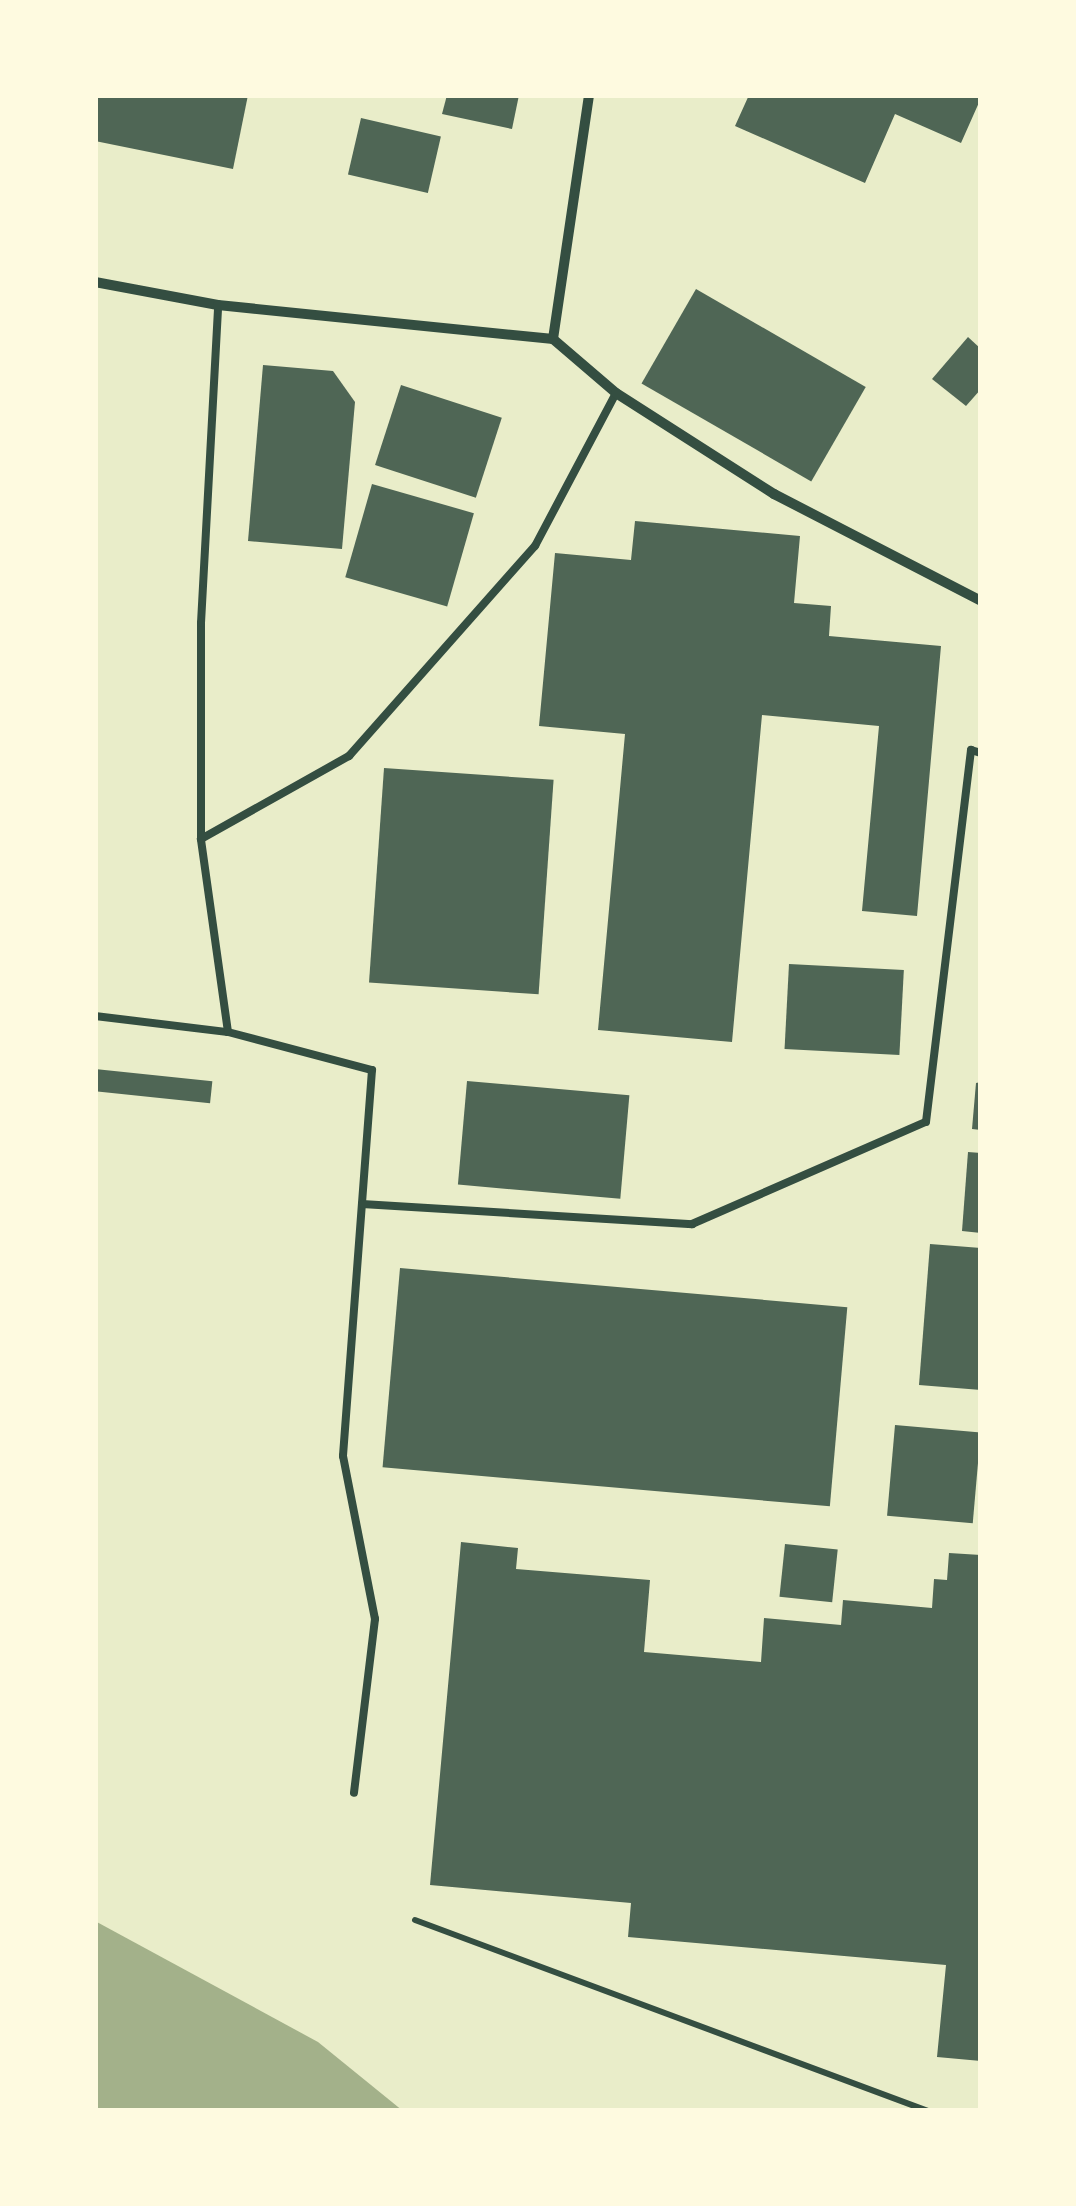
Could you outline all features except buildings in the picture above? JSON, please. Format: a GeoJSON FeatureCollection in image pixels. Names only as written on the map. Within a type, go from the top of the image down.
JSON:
{"type":"FeatureCollection","features":[{"type":"Feature","properties":{"kind":"street"},"geometry":{"type":"LineString","coordinates":[[552,339],[589,95]]}},
{"type":"Feature","properties":{"kind":"street"},"geometry":{"type":"LineString","coordinates":[[95,282],[218,306],[552,339],[616,393],[774,494],[981,600]]}},
{"type":"Feature","properties":{"kind":"lane"},"geometry":{"type":"LineString","coordinates":[[218,306],[201,623],[200,839],[228,1032]]}},
{"type":"Feature","properties":{"kind":"lane"},"geometry":{"type":"LineString","coordinates":[[200,839],[349,756],[535,546],[616,393]]}},
{"type":"Feature","properties":{"kind":"lane"},"geometry":{"type":"LineString","coordinates":[[362,1204],[692,1224],[926,1122],[971,750],[981,753]]}},
{"type":"Feature","properties":{"kind":"lane"},"geometry":{"type":"LineString","coordinates":[[95,1016],[228,1032],[372,1070],[343,1456],[375,1620],[354,1794]]}},
{"type":"Feature","properties":{"kind":"path"},"geometry":{"type":"LineString","coordinates":[[415,1920],[928,2111]]}},
{"type":"Feature","properties":{"kind":"shaded area"},"geometry":{"type":"Polygon","coordinates":[[[95,1921],[318,2042],[403,2111],[95,2111],[95,1921]]]}}]}
